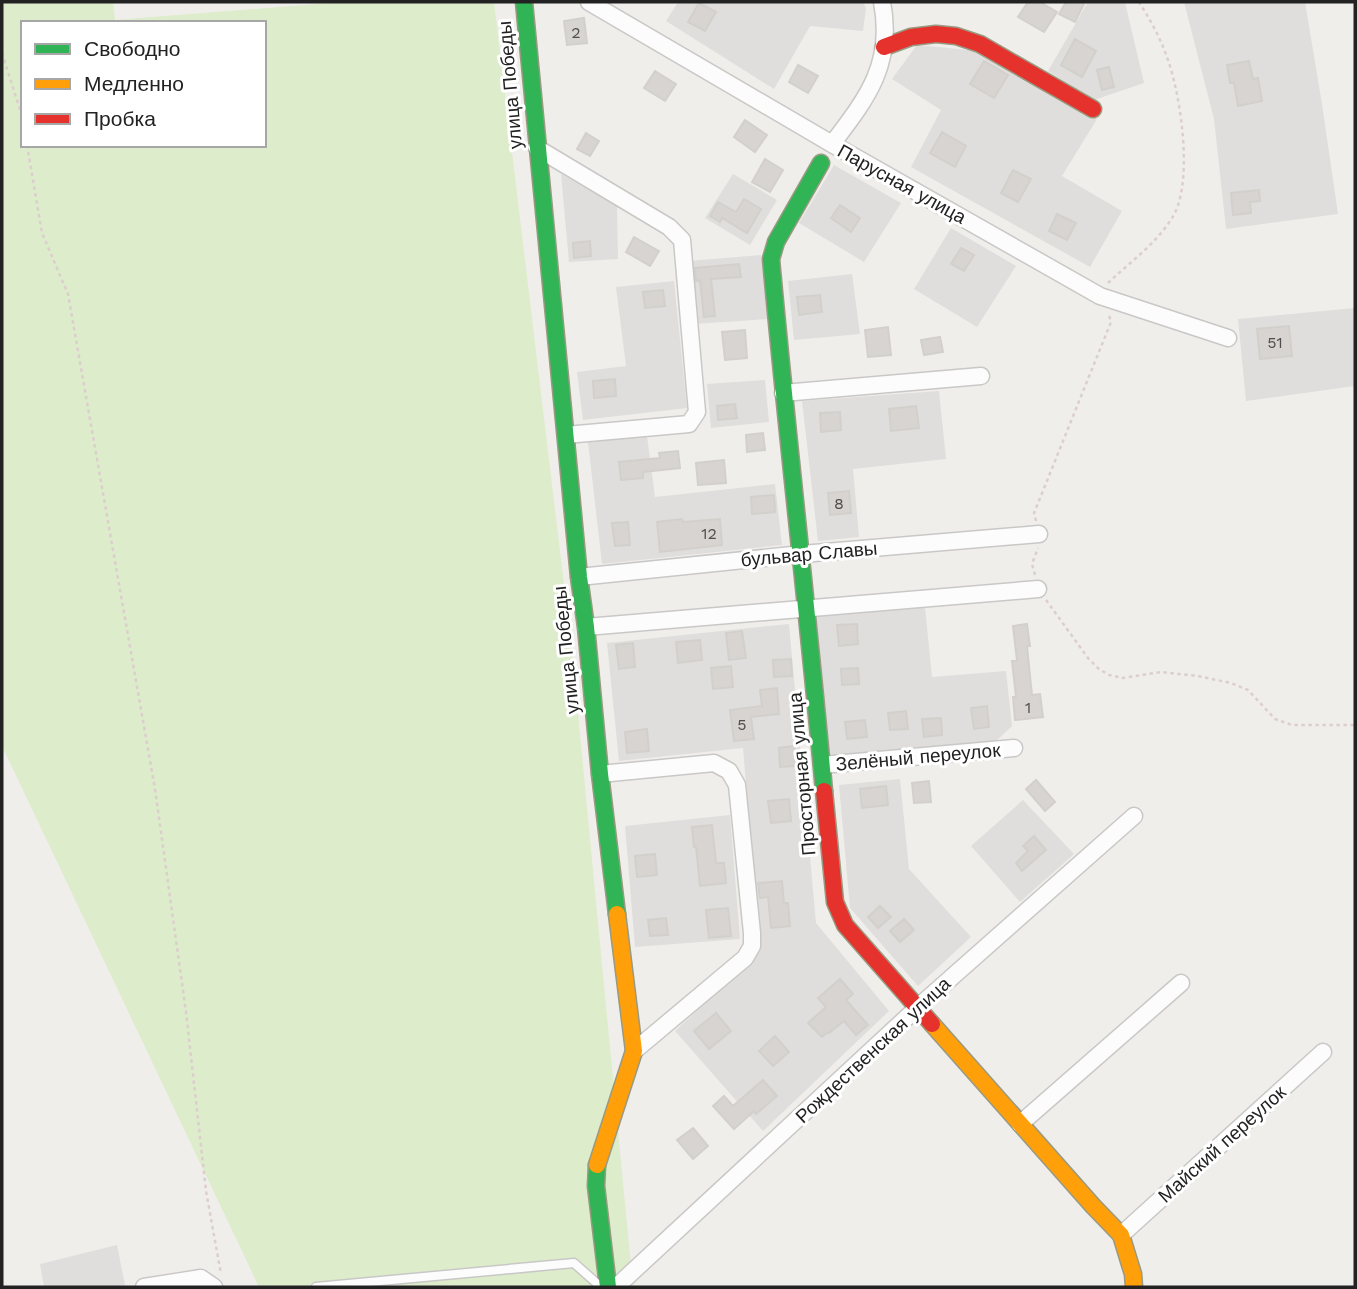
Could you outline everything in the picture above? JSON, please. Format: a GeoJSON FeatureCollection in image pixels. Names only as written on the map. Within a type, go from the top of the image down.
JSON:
{"type":"FeatureCollection","features":[{"type":"Feature","properties":{"kind":"street","name":"улица Победы"},"geometry":{"type":"LineString","coordinates":[[524,2],[579,576],[634,1051],[597,1164],[596,1186],[608,1287]]}},
{"type":"Feature","properties":{"kind":"street","name":"Парусная улица"},"geometry":{"type":"LineString","coordinates":[[589,2],[1100,296],[1228,338]]}},
{"type":"Feature","properties":{"kind":"street"},"geometry":{"type":"LineString","coordinates":[[832,144],[862,105],[877,74],[886,25],[882,2]]}},
{"type":"Feature","properties":{"kind":"street"},"geometry":{"type":"LineString","coordinates":[[884,47],[911,37],[936,34],[956,36],[980,44],[1093,109]]}},
{"type":"Feature","properties":{"kind":"street"},"geometry":{"type":"LineString","coordinates":[[537,148],[669,227],[682,240],[697,412],[689,424],[566,435]]}},
{"type":"Feature","properties":{"kind":"street","name":"Просторная улица"},"geometry":{"type":"LineString","coordinates":[[821,163],[776,242],[771,259],[835,902],[845,925],[1121,1235],[1133,1274],[1134,1287]]}},
{"type":"Feature","properties":{"kind":"street"},"geometry":{"type":"LineString","coordinates":[[783,393],[981,376]]}},
{"type":"Feature","properties":{"kind":"street","name":"бульвар Славы"},"geometry":{"type":"LineString","coordinates":[[579,576],[1039,534]]}},
{"type":"Feature","properties":{"kind":"street"},"geometry":{"type":"LineString","coordinates":[[586,627],[1038,589]]}},
{"type":"Feature","properties":{"kind":"street","name":"Зелёный переулок"},"geometry":{"type":"LineString","coordinates":[[822,765],[1014,748]]}},
{"type":"Feature","properties":{"kind":"street"},"geometry":{"type":"LineString","coordinates":[[600,774],[714,763],[729,771],[737,785],[752,946],[745,958],[634,1051]]}},
{"type":"Feature","properties":{"kind":"street","name":"Рождественская улица"},"geometry":{"type":"LineString","coordinates":[[616,1287],[917,1008],[1134,816]]}},
{"type":"Feature","properties":{"kind":"street"},"geometry":{"type":"LineString","coordinates":[[1020,1124],[1181,983]]}},
{"type":"Feature","properties":{"kind":"street","name":"Майский переулок"},"geometry":{"type":"LineString","coordinates":[[1121,1235],[1323,1052]]}},
{"type":"Feature","properties":{"kind":"street"},"geometry":{"type":"LineString","coordinates":[[144,1287],[201,1278],[217,1280]]}},
{"type":"Feature","properties":{"kind":"lane"},"geometry":{"type":"LineString","coordinates":[[316,1287],[574,1263],[601,1287]]}},
{"type":"Feature","properties":{"kind":"path"},"geometry":{"type":"LineString","coordinates":[[1139,2],[1157,32],[1177,95],[1185,156],[1184,186],[1174,216],[1150,245],[1101,289],[1100,296],[1109,310],[1111,323],[1034,513],[1039,544],[1032,564],[1038,589],[1088,658],[1109,674],[1123,678],[1161,673],[1198,676],[1231,683],[1248,690],[1275,719],[1292,725],[1355,725]]}},
{"type":"Feature","properties":{"kind":"path"},"geometry":{"type":"LineString","coordinates":[[2,53],[21,114]]}},
{"type":"Feature","properties":{"kind":"path"},"geometry":{"type":"LineString","coordinates":[[27,147],[43,233],[68,294],[155,789],[186,1012],[217,1280]]}},
{"type":"Feature","properties":{"kind":"shaded area"},"geometry":{"type":"Polygon","coordinates":[[[678,2],[863,2],[866,8],[863,31],[810,26],[774,89],[666,21],[678,2]]]}},
{"type":"Feature","properties":{"kind":"shaded area"},"geometry":{"type":"Polygon","coordinates":[[[1088,2],[1125,2],[1144,83],[1094,100],[1048,71],[1088,2]]]}},
{"type":"Feature","properties":{"kind":"shaded area"},"geometry":{"type":"Polygon","coordinates":[[[1184,2],[1305,2],[1338,214],[1226,229],[1214,119],[1184,2]]]}},
{"type":"Feature","properties":{"kind":"shaded area"},"geometry":{"type":"Polygon","coordinates":[[[917,45],[979,51],[1097,119],[1062,176],[1122,211],[1090,267],[911,167],[941,110],[892,79],[917,45]]]}},
{"type":"Feature","properties":{"kind":"shaded area"},"geometry":{"type":"Polygon","coordinates":[[[834,165],[901,203],[864,262],[799,223],[834,165]]]}},
{"type":"Feature","properties":{"kind":"shaded area"},"geometry":{"type":"Polygon","coordinates":[[[561,174],[617,206],[618,259],[569,262],[561,174]]]}},
{"type":"Feature","properties":{"kind":"shaded area"},"geometry":{"type":"Polygon","coordinates":[[[733,174],[777,200],[750,245],[705,218],[733,174]]]}},
{"type":"Feature","properties":{"kind":"shaded area"},"geometry":{"type":"Polygon","coordinates":[[[951,228],[1016,266],[977,327],[914,289],[951,228]]]}},
{"type":"Feature","properties":{"kind":"shaded area"},"geometry":{"type":"Polygon","coordinates":[[[761,255],[769,319],[695,324],[689,261],[761,255]]]}},
{"type":"Feature","properties":{"kind":"shaded area"},"geometry":{"type":"Polygon","coordinates":[[[852,274],[860,334],[794,340],[788,281],[852,274]]]}},
{"type":"Feature","properties":{"kind":"shaded area"},"geometry":{"type":"Polygon","coordinates":[[[674,281],[687,408],[583,420],[577,372],[626,366],[616,287],[674,281]]]}},
{"type":"Feature","properties":{"kind":"shaded area"},"geometry":{"type":"Polygon","coordinates":[[[1355,308],[1355,386],[1246,401],[1238,319],[1355,308]]]}},
{"type":"Feature","properties":{"kind":"shaded area"},"geometry":{"type":"Polygon","coordinates":[[[765,380],[769,422],[711,428],[707,384],[765,380]]]}},
{"type":"Feature","properties":{"kind":"shaded area"},"geometry":{"type":"Polygon","coordinates":[[[939,391],[946,459],[853,469],[859,537],[818,541],[802,401],[939,391]]]}},
{"type":"Feature","properties":{"kind":"shaded area"},"geometry":{"type":"Polygon","coordinates":[[[647,436],[655,497],[775,484],[782,545],[602,564],[588,442],[647,436]]]}},
{"type":"Feature","properties":{"kind":"shaded area"},"geometry":{"type":"Polygon","coordinates":[[[925,607],[932,677],[1006,671],[1012,726],[995,742],[830,756],[816,615],[925,607]]]}},
{"type":"Feature","properties":{"kind":"shaded area"},"geometry":{"type":"Polygon","coordinates":[[[789,624],[816,923],[889,1011],[763,1131],[675,1031],[760,952],[743,748],[619,761],[607,643],[789,624]]]}},
{"type":"Feature","properties":{"kind":"shaded area"},"geometry":{"type":"Polygon","coordinates":[[[900,779],[909,869],[971,937],[918,986],[850,908],[839,785],[900,779]]]}},
{"type":"Feature","properties":{"kind":"shaded area"},"geometry":{"type":"Polygon","coordinates":[[[1023,800],[1074,854],[1020,902],[971,846],[1023,800]]]}},
{"type":"Feature","properties":{"kind":"shaded area"},"geometry":{"type":"Polygon","coordinates":[[[730,815],[740,939],[635,947],[625,826],[730,815]]]}},
{"type":"Feature","properties":{"kind":"shaded area"},"geometry":{"type":"Polygon","coordinates":[[[117,1245],[125,1285],[44,1287],[40,1264],[117,1245]]]}},
{"type":"Feature","properties":{"kind":"green space"},"geometry":{"type":"Polygon","coordinates":[[[2,2],[113,2],[115,20],[341,2],[494,2],[572,651],[633,1287],[259,1287],[2,746],[2,2]]]}},
{"type":"Feature","properties":{"kind":"building"},"geometry":{"type":"Polygon","coordinates":[[[1028,2],[1040,2],[1057,12],[1044,32],[1018,17],[1028,2]]]}},
{"type":"Feature","properties":{"kind":"building"},"geometry":{"type":"Polygon","coordinates":[[[1066,2],[1085,2],[1075,22],[1059,14],[1066,2]]]}},
{"type":"Feature","properties":{"kind":"building"},"geometry":{"type":"Polygon","coordinates":[[[699,3],[716,12],[705,31],[688,22],[699,3]]]}},
{"type":"Feature","properties":{"kind":"building"},"geometry":{"type":"Polygon","coordinates":[[[584,18],[587,43],[567,45],[564,21],[584,18]]]}},
{"type":"Feature","properties":{"kind":"building"},"geometry":{"type":"Polygon","coordinates":[[[1075,39],[1096,51],[1082,77],[1061,65],[1075,39]]]}},
{"type":"Feature","properties":{"kind":"building"},"geometry":{"type":"Polygon","coordinates":[[[984,61],[1008,75],[994,98],[970,84],[984,61]]]}},
{"type":"Feature","properties":{"kind":"building"},"geometry":{"type":"Polygon","coordinates":[[[1249,61],[1253,79],[1258,78],[1262,101],[1238,106],[1227,65],[1249,61]]]}},
{"type":"Feature","properties":{"kind":"building"},"geometry":{"type":"Polygon","coordinates":[[[798,65],[818,76],[808,93],[789,82],[798,65]]]}},
{"type":"Feature","properties":{"kind":"building"},"geometry":{"type":"Polygon","coordinates":[[[1109,67],[1114,87],[1102,90],[1097,70],[1109,67]]]}},
{"type":"Feature","properties":{"kind":"building"},"geometry":{"type":"Polygon","coordinates":[[[655,71],[676,84],[665,101],[644,88],[655,71]]]}},
{"type":"Feature","properties":{"kind":"building"},"geometry":{"type":"Polygon","coordinates":[[[745,120],[767,135],[755,152],[734,137],[745,120]]]}},
{"type":"Feature","properties":{"kind":"building"},"geometry":{"type":"Polygon","coordinates":[[[942,132],[966,146],[955,167],[930,153],[942,132]]]}},
{"type":"Feature","properties":{"kind":"building"},"geometry":{"type":"Polygon","coordinates":[[[586,133],[599,141],[590,156],[577,149],[586,133]]]}},
{"type":"Feature","properties":{"kind":"building"},"geometry":{"type":"Polygon","coordinates":[[[765,159],[783,170],[770,192],[752,182],[765,159]]]}},
{"type":"Feature","properties":{"kind":"building"},"geometry":{"type":"Polygon","coordinates":[[[1013,170],[1031,179],[1018,202],[1001,193],[1013,170]]]}},
{"type":"Feature","properties":{"kind":"building"},"geometry":{"type":"Polygon","coordinates":[[[1259,190],[1260,201],[1250,202],[1251,213],[1233,215],[1231,193],[1259,190]]]}},
{"type":"Feature","properties":{"kind":"building"},"geometry":{"type":"Polygon","coordinates":[[[744,199],[761,209],[747,233],[722,218],[720,222],[710,216],[718,202],[736,212],[744,199]]]}},
{"type":"Feature","properties":{"kind":"building"},"geometry":{"type":"Polygon","coordinates":[[[840,205],[860,218],[851,232],[831,218],[840,205]]]}},
{"type":"Feature","properties":{"kind":"building"},"geometry":{"type":"Polygon","coordinates":[[[1057,214],[1076,223],[1067,240],[1049,231],[1057,214]]]}},
{"type":"Feature","properties":{"kind":"building"},"geometry":{"type":"Polygon","coordinates":[[[634,237],[659,251],[650,266],[626,252],[634,237]]]}},
{"type":"Feature","properties":{"kind":"building"},"geometry":{"type":"Polygon","coordinates":[[[590,241],[591,256],[574,258],[573,243],[590,241]]]}},
{"type":"Feature","properties":{"kind":"building"},"geometry":{"type":"Polygon","coordinates":[[[961,248],[974,255],[964,271],[951,264],[961,248]]]}},
{"type":"Feature","properties":{"kind":"building"},"geometry":{"type":"Polygon","coordinates":[[[739,264],[741,277],[711,279],[715,316],[704,317],[700,280],[696,281],[695,268],[739,264]]]}},
{"type":"Feature","properties":{"kind":"building"},"geometry":{"type":"Polygon","coordinates":[[[663,290],[665,306],[645,308],[643,292],[663,290]]]}},
{"type":"Feature","properties":{"kind":"building"},"geometry":{"type":"Polygon","coordinates":[[[820,295],[822,312],[799,315],[797,297],[820,295]]]}},
{"type":"Feature","properties":{"kind":"building"},"geometry":{"type":"Polygon","coordinates":[[[1289,326],[1292,356],[1260,359],[1257,329],[1289,326]]]}},
{"type":"Feature","properties":{"kind":"building"},"geometry":{"type":"Polygon","coordinates":[[[888,327],[891,355],[868,357],[865,330],[888,327]]]}},
{"type":"Feature","properties":{"kind":"building"},"geometry":{"type":"Polygon","coordinates":[[[745,330],[747,358],[725,360],[722,332],[745,330]]]}},
{"type":"Feature","properties":{"kind":"building"},"geometry":{"type":"Polygon","coordinates":[[[940,337],[943,352],[924,355],[921,340],[940,337]]]}},
{"type":"Feature","properties":{"kind":"building"},"geometry":{"type":"Polygon","coordinates":[[[615,379],[616,396],[594,398],[593,381],[615,379]]]}},
{"type":"Feature","properties":{"kind":"building"},"geometry":{"type":"Polygon","coordinates":[[[735,404],[737,418],[718,420],[717,406],[735,404]]]}},
{"type":"Feature","properties":{"kind":"building"},"geometry":{"type":"Polygon","coordinates":[[[916,406],[919,428],[891,431],[889,409],[916,406]]]}},
{"type":"Feature","properties":{"kind":"building"},"geometry":{"type":"Polygon","coordinates":[[[840,412],[841,430],[821,432],[820,413],[840,412]]]}},
{"type":"Feature","properties":{"kind":"building"},"geometry":{"type":"Polygon","coordinates":[[[763,433],[765,450],[747,452],[746,435],[763,433]]]}},
{"type":"Feature","properties":{"kind":"building"},"geometry":{"type":"Polygon","coordinates":[[[678,451],[680,468],[643,472],[643,478],[621,480],[619,462],[660,458],[659,453],[678,451]]]}},
{"type":"Feature","properties":{"kind":"building"},"geometry":{"type":"Polygon","coordinates":[[[724,460],[726,483],[698,485],[696,463],[724,460]]]}},
{"type":"Feature","properties":{"kind":"building"},"geometry":{"type":"Polygon","coordinates":[[[849,491],[851,513],[830,515],[828,493],[849,491]]]}},
{"type":"Feature","properties":{"kind":"building"},"geometry":{"type":"Polygon","coordinates":[[[774,495],[775,512],[752,514],[751,497],[774,495]]]}},
{"type":"Feature","properties":{"kind":"building"},"geometry":{"type":"Polygon","coordinates":[[[682,519],[683,522],[720,519],[722,545],[660,552],[657,522],[682,519]]]}},
{"type":"Feature","properties":{"kind":"building"},"geometry":{"type":"Polygon","coordinates":[[[628,522],[630,545],[615,546],[612,523],[628,522]]]}},
{"type":"Feature","properties":{"kind":"building"},"geometry":{"type":"Polygon","coordinates":[[[857,624],[858,644],[839,646],[837,625],[857,624]]]}},
{"type":"Feature","properties":{"kind":"building"},"geometry":{"type":"Polygon","coordinates":[[[1027,624],[1032,695],[1040,694],[1043,717],[1015,720],[1013,697],[1016,697],[1012,661],[1017,661],[1013,626],[1027,624]]]}},
{"type":"Feature","properties":{"kind":"building"},"geometry":{"type":"Polygon","coordinates":[[[742,631],[746,658],[729,660],[726,633],[742,631]]]}},
{"type":"Feature","properties":{"kind":"building"},"geometry":{"type":"Polygon","coordinates":[[[700,640],[702,660],[678,663],[676,642],[700,640]]]}},
{"type":"Feature","properties":{"kind":"building"},"geometry":{"type":"Polygon","coordinates":[[[633,643],[635,667],[619,669],[616,645],[633,643]]]}},
{"type":"Feature","properties":{"kind":"building"},"geometry":{"type":"Polygon","coordinates":[[[791,659],[792,676],[774,677],[773,660],[791,659]]]}},
{"type":"Feature","properties":{"kind":"building"},"geometry":{"type":"Polygon","coordinates":[[[731,666],[733,687],[713,689],[711,668],[731,666]]]}},
{"type":"Feature","properties":{"kind":"building"},"geometry":{"type":"Polygon","coordinates":[[[858,668],[859,684],[842,685],[841,669],[858,668]]]}},
{"type":"Feature","properties":{"kind":"building"},"geometry":{"type":"Polygon","coordinates":[[[777,688],[779,714],[751,717],[754,739],[734,741],[730,710],[762,706],[760,690],[777,688]]]}},
{"type":"Feature","properties":{"kind":"building"},"geometry":{"type":"Polygon","coordinates":[[[987,706],[989,727],[974,729],[971,708],[987,706]]]}},
{"type":"Feature","properties":{"kind":"building"},"geometry":{"type":"Polygon","coordinates":[[[906,711],[908,729],[890,730],[888,713],[906,711]]]}},
{"type":"Feature","properties":{"kind":"building"},"geometry":{"type":"Polygon","coordinates":[[[941,718],[942,735],[924,737],[922,719],[941,718]]]}},
{"type":"Feature","properties":{"kind":"building"},"geometry":{"type":"Polygon","coordinates":[[[865,720],[867,737],[847,739],[845,722],[865,720]]]}},
{"type":"Feature","properties":{"kind":"building"},"geometry":{"type":"Polygon","coordinates":[[[647,729],[649,751],[627,753],[625,732],[647,729]]]}},
{"type":"Feature","properties":{"kind":"building"},"geometry":{"type":"Polygon","coordinates":[[[795,746],[796,766],[780,767],[779,748],[795,746]]]}},
{"type":"Feature","properties":{"kind":"building"},"geometry":{"type":"Polygon","coordinates":[[[1036,780],[1055,802],[1045,811],[1026,789],[1036,780]]]}},
{"type":"Feature","properties":{"kind":"building"},"geometry":{"type":"Polygon","coordinates":[[[929,781],[931,802],[914,803],[912,783],[929,781]]]}},
{"type":"Feature","properties":{"kind":"building"},"geometry":{"type":"Polygon","coordinates":[[[886,786],[888,805],[862,808],[860,789],[886,786]]]}},
{"type":"Feature","properties":{"kind":"building"},"geometry":{"type":"Polygon","coordinates":[[[789,799],[791,821],[771,823],[768,801],[789,799]]]}},
{"type":"Feature","properties":{"kind":"building"},"geometry":{"type":"Polygon","coordinates":[[[712,825],[716,863],[724,863],[726,883],[700,886],[692,827],[712,825]]]}},
{"type":"Feature","properties":{"kind":"building"},"geometry":{"type":"Polygon","coordinates":[[[1034,836],[1046,850],[1022,871],[1016,863],[1028,851],[1023,846],[1034,836]]]}},
{"type":"Feature","properties":{"kind":"building"},"geometry":{"type":"Polygon","coordinates":[[[655,854],[657,875],[637,877],[635,856],[655,854]]]}},
{"type":"Feature","properties":{"kind":"building"},"geometry":{"type":"Polygon","coordinates":[[[782,881],[790,926],[771,928],[768,897],[760,898],[758,883],[782,881]]]}},
{"type":"Feature","properties":{"kind":"building"},"geometry":{"type":"Polygon","coordinates":[[[880,906],[891,917],[878,928],[868,917],[880,906]]]}},
{"type":"Feature","properties":{"kind":"building"},"geometry":{"type":"Polygon","coordinates":[[[728,908],[731,936],[709,938],[706,910],[728,908]]]}},
{"type":"Feature","properties":{"kind":"building"},"geometry":{"type":"Polygon","coordinates":[[[666,918],[668,935],[650,936],[648,920],[666,918]]]}},
{"type":"Feature","properties":{"kind":"building"},"geometry":{"type":"Polygon","coordinates":[[[904,919],[914,930],[900,942],[890,931],[904,919]]]}},
{"type":"Feature","properties":{"kind":"building"},"geometry":{"type":"Polygon","coordinates":[[[840,979],[853,994],[846,1000],[868,1025],[856,1035],[844,1021],[822,1037],[808,1023],[826,1007],[818,998],[840,979]]]}},
{"type":"Feature","properties":{"kind":"building"},"geometry":{"type":"Polygon","coordinates":[[[716,1013],[731,1031],[709,1049],[694,1031],[716,1013]]]}},
{"type":"Feature","properties":{"kind":"building"},"geometry":{"type":"Polygon","coordinates":[[[775,1036],[789,1052],[773,1066],[759,1051],[775,1036]]]}},
{"type":"Feature","properties":{"kind":"building"},"geometry":{"type":"Polygon","coordinates":[[[763,1080],[777,1096],[756,1114],[754,1111],[734,1129],[713,1106],[724,1096],[733,1106],[763,1080]]]}},
{"type":"Feature","properties":{"kind":"building"},"geometry":{"type":"Polygon","coordinates":[[[693,1128],[708,1146],[693,1159],[677,1140],[693,1128]]]}},
{"type":"Feature","properties":{"kind":"traffic: fast"},"geometry":{"type":"LineString","coordinates":[[524,2],[579,577],[617,914]]}},
{"type":"Feature","properties":{"kind":"traffic: fast"},"geometry":{"type":"LineString","coordinates":[[821,163],[776,242],[771,259],[824,791]]}},
{"type":"Feature","properties":{"kind":"traffic: fast"},"geometry":{"type":"LineString","coordinates":[[597,1165],[596,1186],[608,1287]]}},
{"type":"Feature","properties":{"kind":"traffic: slow"},"geometry":{"type":"LineString","coordinates":[[597,1165],[634,1051],[617,914]]}},
{"type":"Feature","properties":{"kind":"traffic: slow"},"geometry":{"type":"LineString","coordinates":[[932,1024],[1121,1235],[1133,1274],[1134,1287]]}},
{"type":"Feature","properties":{"kind":"traffic: jam"},"geometry":{"type":"LineString","coordinates":[[884,47],[911,37],[936,34],[956,36],[980,44],[1093,109]]}},
{"type":"Feature","properties":{"kind":"traffic: jam"},"geometry":{"type":"LineString","coordinates":[[824,791],[835,902],[845,925],[932,1024]]}}]}
